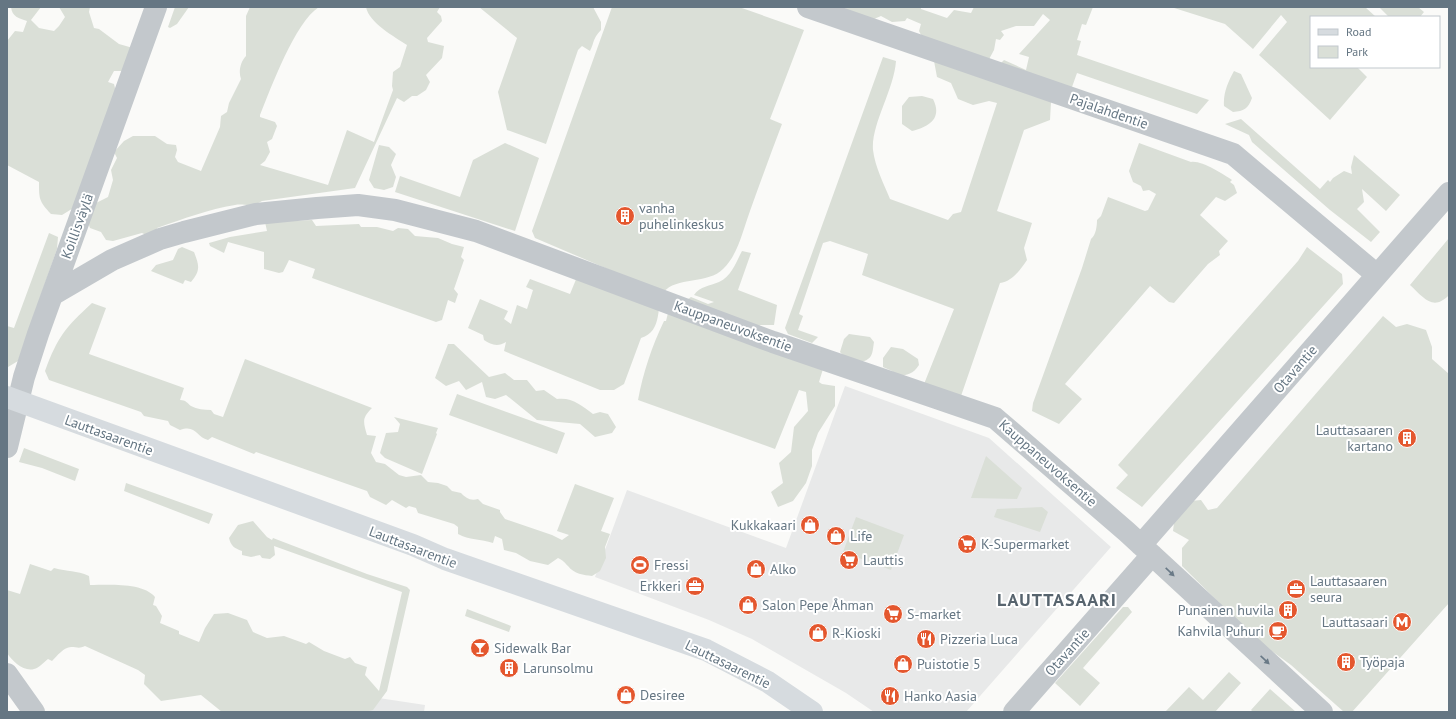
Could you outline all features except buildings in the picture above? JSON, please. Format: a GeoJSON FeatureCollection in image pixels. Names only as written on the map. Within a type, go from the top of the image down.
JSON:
{"type":"FeatureCollection","features":[{"type":"Feature","properties":{"kind":"main road","name":"Lauttasaarentie"},"geometry":{"type":"LineString","coordinates":[[13,399],[445,559],[706,650],[768,682],[812,712]]}},
{"type":"Feature","properties":{"kind":"street","name":"Koillisväylä"},"geometry":{"type":"LineString","coordinates":[[7,448],[13,399],[28,363],[156,7]]}},
{"type":"Feature","properties":{"kind":"street","name":"Pajalahdentie"},"geometry":{"type":"LineString","coordinates":[[808,7],[1233,154],[1376,275]]}},
{"type":"Feature","properties":{"kind":"street","name":"Otavantie"},"geometry":{"type":"LineString","coordinates":[[1014,712],[1376,275],[1449,193]]}},
{"type":"Feature","properties":{"kind":"street","name":"Kauppaneuvoksentie"},"geometry":{"type":"LineString","coordinates":[[52,295],[112,260],[160,239],[256,214],[358,205],[395,210],[476,231],[518,245],[762,338],[995,418],[1147,550],[1281,676],[1322,712]]}},
{"type":"Feature","properties":{"kind":"street"},"geometry":{"type":"LineString","coordinates":[[7,674],[34,712]]}},
{"type":"Feature","properties":{"kind":"shaded area","name":"Lauttis"},"geometry":{"type":"Polygon","coordinates":[[[845,386],[989,438],[1111,547],[966,712],[874,712],[846,693],[752,639],[709,620],[595,577],[627,490],[786,548],[845,386]]]}},
{"type":"Feature","properties":{"kind":"shaded area"},"geometry":{"type":"Polygon","coordinates":[[[339,692],[425,705],[424,712],[325,712],[339,692]]]}},
{"type":"Feature","properties":{"kind":"green space"},"geometry":{"type":"Polygon","coordinates":[[[11,7],[41,7],[31,20],[39,28],[54,31],[65,17],[59,7],[90,7],[89,12],[94,28],[99,29],[119,44],[133,48],[123,71],[114,71],[108,82],[114,84],[116,92],[75,207],[62,215],[51,214],[44,206],[40,196],[39,182],[7,165],[7,41],[15,31],[23,32],[27,21],[14,15],[11,7]]]}},
{"type":"Feature","properties":{"kind":"green space"},"geometry":{"type":"Polygon","coordinates":[[[175,7],[189,7],[177,24],[170,28],[168,27],[175,7]]]}},
{"type":"Feature","properties":{"kind":"green space"},"geometry":{"type":"Polygon","coordinates":[[[250,7],[319,7],[301,26],[277,73],[260,115],[260,117],[275,122],[277,126],[272,139],[267,142],[270,152],[265,161],[260,165],[328,185],[347,130],[374,142],[393,90],[393,72],[400,67],[407,45],[377,24],[368,13],[366,7],[440,7],[437,12],[441,16],[442,21],[427,38],[428,42],[444,46],[442,58],[426,75],[430,82],[426,90],[417,96],[412,96],[404,102],[397,98],[355,188],[262,201],[254,205],[225,207],[157,228],[156,231],[146,235],[142,233],[113,241],[106,240],[101,232],[90,228],[87,220],[94,204],[108,197],[113,180],[111,170],[117,158],[114,152],[124,141],[133,136],[155,136],[167,144],[176,145],[177,150],[175,157],[178,162],[201,171],[220,127],[221,116],[227,112],[229,103],[241,79],[240,66],[246,56],[246,16],[250,7]]]}},
{"type":"Feature","properties":{"kind":"green space"},"geometry":{"type":"Polygon","coordinates":[[[479,7],[593,7],[601,22],[601,30],[595,38],[590,51],[582,46],[578,50],[546,144],[507,130],[498,92],[517,38],[479,7]]]}},
{"type":"Feature","properties":{"kind":"green space"},"geometry":{"type":"Polygon","coordinates":[[[612,7],[739,7],[804,30],[770,119],[782,124],[740,242],[733,257],[717,274],[676,284],[669,287],[664,292],[661,297],[656,324],[648,335],[641,338],[624,384],[614,390],[600,390],[504,351],[506,342],[497,345],[489,343],[484,340],[483,335],[468,328],[480,299],[508,311],[504,319],[511,324],[517,305],[527,309],[533,290],[526,287],[530,279],[570,294],[577,277],[610,270],[535,238],[532,231],[612,7]]]}},
{"type":"Feature","properties":{"kind":"green space"},"geometry":{"type":"Polygon","coordinates":[[[844,7],[921,7],[921,9],[947,18],[954,10],[971,13],[974,7],[1093,7],[1086,25],[1082,24],[1077,40],[1081,41],[1077,55],[1209,100],[1197,114],[1077,73],[1072,87],[1051,102],[1050,120],[1024,130],[997,211],[1032,223],[1024,248],[1027,260],[1012,278],[1000,283],[961,396],[924,384],[954,309],[862,275],[868,254],[830,241],[823,243],[799,314],[803,316],[798,330],[818,337],[812,343],[788,334],[785,328],[883,57],[896,61],[891,83],[875,129],[873,150],[878,169],[890,199],[948,220],[953,214],[961,212],[997,103],[989,101],[973,105],[958,99],[951,83],[937,77],[934,61],[919,31],[921,24],[907,18],[905,21],[892,22],[881,16],[874,19],[851,16],[844,7]],[[1043,14],[1034,26],[1016,26],[1001,31],[1004,35],[1000,40],[996,39],[994,50],[987,63],[1000,64],[1004,60],[1026,70],[1029,57],[1019,54],[1050,20],[1043,14]]]}},
{"type":"Feature","properties":{"kind":"green space"},"geometry":{"type":"Polygon","coordinates":[[[1171,7],[1365,7],[1375,16],[1310,16],[1310,68],[1358,68],[1367,77],[1330,120],[1259,55],[1287,22],[1281,15],[1253,49],[1225,24],[1171,7]]]}},
{"type":"Feature","properties":{"kind":"green space"},"geometry":{"type":"Polygon","coordinates":[[[1379,7],[1418,7],[1424,12],[1421,16],[1388,16],[1379,7]]]}},
{"type":"Feature","properties":{"kind":"green space"},"geometry":{"type":"Polygon","coordinates":[[[1234,71],[1241,74],[1252,98],[1249,105],[1245,109],[1233,112],[1224,106],[1224,97],[1226,88],[1234,71]]]}},
{"type":"Feature","properties":{"kind":"green space"},"geometry":{"type":"Polygon","coordinates":[[[922,96],[933,99],[936,106],[935,117],[928,124],[912,131],[902,124],[902,106],[909,97],[922,96]]]}},
{"type":"Feature","properties":{"kind":"green space"},"geometry":{"type":"Polygon","coordinates":[[[1241,119],[1320,189],[1328,180],[1330,182],[1333,178],[1344,171],[1352,174],[1351,167],[1354,155],[1400,195],[1386,211],[1362,189],[1364,202],[1357,209],[1380,232],[1371,242],[1330,210],[1252,142],[1249,135],[1225,124],[1241,119]]]}},
{"type":"Feature","properties":{"kind":"green space"},"geometry":{"type":"Polygon","coordinates":[[[505,143],[539,158],[515,231],[395,192],[400,176],[460,197],[473,160],[505,143]]]}},
{"type":"Feature","properties":{"kind":"green space"},"geometry":{"type":"Polygon","coordinates":[[[1139,143],[1191,162],[1206,165],[1232,180],[1230,182],[1234,185],[1237,193],[1225,201],[1216,197],[1200,215],[1228,241],[1219,251],[1220,255],[1208,264],[1174,303],[1169,302],[1150,286],[1065,384],[1082,399],[1059,424],[1032,411],[1033,403],[1091,239],[1095,233],[1097,220],[1101,216],[1108,197],[1145,211],[1148,210],[1156,194],[1149,190],[1143,191],[1141,186],[1133,182],[1129,171],[1139,143]]]}},
{"type":"Feature","properties":{"kind":"green space"},"geometry":{"type":"Polygon","coordinates":[[[379,145],[389,147],[396,154],[391,165],[396,177],[393,187],[384,190],[374,188],[369,180],[379,145]]]}},
{"type":"Feature","properties":{"kind":"green space"},"geometry":{"type":"Polygon","coordinates":[[[312,220],[316,226],[359,224],[361,227],[377,227],[393,231],[398,228],[408,229],[415,236],[438,238],[464,247],[461,257],[464,260],[454,289],[458,294],[455,303],[448,300],[442,320],[436,322],[312,278],[315,269],[289,260],[283,272],[279,273],[264,269],[264,252],[228,242],[224,253],[210,246],[209,243],[230,237],[267,231],[265,222],[312,220]]]}},
{"type":"Feature","properties":{"kind":"green space"},"geometry":{"type":"Polygon","coordinates":[[[49,233],[58,237],[57,249],[18,361],[8,367],[7,326],[14,328],[49,233]]]}},
{"type":"Feature","properties":{"kind":"green space"},"geometry":{"type":"Polygon","coordinates":[[[1449,238],[1449,295],[1438,302],[1428,301],[1410,285],[1449,238]]]}},
{"type":"Feature","properties":{"kind":"green space"},"geometry":{"type":"Polygon","coordinates":[[[182,247],[194,252],[197,260],[198,271],[191,282],[185,280],[183,284],[151,271],[156,265],[173,260],[178,249],[182,247]]]}},
{"type":"Feature","properties":{"kind":"green space"},"geometry":{"type":"Polygon","coordinates":[[[1307,247],[1342,274],[1343,284],[1142,507],[1116,488],[1128,475],[1118,465],[1298,261],[1307,247]]]}},
{"type":"Feature","properties":{"kind":"green space"},"geometry":{"type":"Polygon","coordinates":[[[742,251],[751,253],[738,290],[777,305],[774,325],[759,325],[823,369],[819,382],[822,384],[835,386],[835,406],[818,433],[812,450],[812,466],[806,483],[793,501],[778,507],[771,492],[783,483],[779,463],[791,452],[794,427],[808,411],[806,392],[799,390],[775,449],[638,400],[648,360],[664,321],[666,321],[668,313],[691,297],[708,304],[714,302],[694,295],[702,288],[719,282],[727,276],[742,251]]]}},
{"type":"Feature","properties":{"kind":"green space"},"geometry":{"type":"Polygon","coordinates":[[[92,303],[106,308],[89,354],[184,388],[180,400],[185,401],[193,407],[211,410],[214,414],[223,417],[245,359],[372,408],[366,414],[364,423],[367,435],[376,436],[371,453],[376,462],[385,464],[399,475],[406,477],[421,475],[428,482],[447,486],[452,491],[461,493],[468,499],[478,499],[483,504],[500,510],[505,519],[552,535],[562,540],[569,535],[557,531],[575,484],[614,498],[601,531],[610,534],[605,547],[606,558],[600,571],[592,576],[579,574],[570,569],[558,558],[548,565],[530,561],[516,553],[504,550],[502,539],[495,536],[493,543],[462,536],[458,534],[458,527],[454,524],[418,513],[416,508],[409,506],[406,508],[392,500],[386,505],[370,497],[367,491],[256,452],[254,454],[212,437],[208,440],[193,430],[180,430],[170,425],[168,421],[144,416],[141,412],[49,380],[45,371],[58,341],[75,319],[92,303]]]}},
{"type":"Feature","properties":{"kind":"green space"},"geometry":{"type":"Polygon","coordinates":[[[1383,316],[1396,327],[1407,324],[1426,330],[1432,347],[1432,359],[1449,374],[1449,603],[1352,712],[1344,712],[1291,665],[1258,641],[1182,566],[1182,548],[1189,540],[1173,531],[1174,523],[1191,501],[1201,500],[1208,510],[1217,508],[1383,316]]]}},
{"type":"Feature","properties":{"kind":"green space"},"geometry":{"type":"Polygon","coordinates":[[[849,334],[870,337],[874,342],[870,358],[861,362],[849,359],[840,352],[844,339],[849,334]]]}},
{"type":"Feature","properties":{"kind":"green space"},"geometry":{"type":"Polygon","coordinates":[[[448,344],[454,344],[489,377],[505,373],[514,380],[527,380],[536,391],[544,390],[557,399],[572,400],[593,414],[600,412],[608,414],[616,427],[612,433],[595,437],[580,424],[537,420],[506,395],[495,399],[486,397],[482,382],[466,390],[459,381],[446,386],[435,378],[448,344]]]}},
{"type":"Feature","properties":{"kind":"green space"},"geometry":{"type":"Polygon","coordinates":[[[891,347],[903,349],[918,359],[919,365],[910,374],[897,376],[892,371],[883,367],[883,358],[891,347]]]}},
{"type":"Feature","properties":{"kind":"green space"},"geometry":{"type":"Polygon","coordinates":[[[457,394],[565,433],[557,454],[449,415],[457,394]]]}},
{"type":"Feature","properties":{"kind":"green space"},"geometry":{"type":"Polygon","coordinates":[[[394,417],[438,428],[422,474],[385,458],[380,453],[386,433],[398,432],[400,424],[394,417]]]}},
{"type":"Feature","properties":{"kind":"green space"},"geometry":{"type":"Polygon","coordinates":[[[24,448],[79,469],[75,481],[42,468],[19,462],[24,448]]]}},
{"type":"Feature","properties":{"kind":"green space"},"geometry":{"type":"Polygon","coordinates":[[[986,456],[1022,488],[1017,499],[971,498],[986,456]]]}},
{"type":"Feature","properties":{"kind":"green space"},"geometry":{"type":"Polygon","coordinates":[[[126,483],[213,514],[209,524],[124,491],[126,483]]]}},
{"type":"Feature","properties":{"kind":"green space"},"geometry":{"type":"Polygon","coordinates":[[[1042,507],[1048,512],[1040,532],[994,517],[997,509],[1042,507]]]}},
{"type":"Feature","properties":{"kind":"green space"},"geometry":{"type":"Polygon","coordinates":[[[856,517],[904,535],[891,570],[843,552],[856,517]]]}},
{"type":"Feature","properties":{"kind":"green space"},"geometry":{"type":"Polygon","coordinates":[[[253,521],[267,537],[272,540],[273,538],[367,574],[407,587],[410,590],[387,691],[373,710],[364,712],[222,712],[201,695],[161,701],[144,684],[145,675],[138,670],[85,646],[80,648],[68,647],[52,661],[48,659],[38,667],[30,670],[19,665],[7,653],[7,590],[20,594],[30,564],[51,571],[54,568],[84,574],[89,576],[90,585],[124,585],[149,592],[155,597],[153,605],[156,606],[162,616],[160,623],[179,631],[179,634],[199,642],[205,628],[214,614],[228,613],[247,620],[253,632],[267,638],[284,636],[306,644],[309,642],[324,651],[345,659],[350,657],[355,663],[367,667],[365,675],[379,691],[402,592],[274,546],[275,555],[270,559],[262,558],[260,555],[251,557],[242,555],[242,551],[233,546],[229,538],[238,525],[253,521]]]}},
{"type":"Feature","properties":{"kind":"green space"},"geometry":{"type":"Polygon","coordinates":[[[1123,607],[1128,607],[1132,612],[1083,668],[1100,683],[1080,706],[1055,683],[1123,607]]]}},
{"type":"Feature","properties":{"kind":"green space"},"geometry":{"type":"Polygon","coordinates":[[[467,609],[511,626],[509,632],[465,616],[467,609]]]}},
{"type":"Feature","properties":{"kind":"green space"},"geometry":{"type":"Polygon","coordinates":[[[1229,672],[1241,683],[1215,712],[1165,712],[1189,687],[1203,700],[1229,672]]]}},
{"type":"Feature","properties":{"kind":"green space"},"geometry":{"type":"Polygon","coordinates":[[[1270,689],[1296,712],[1253,712],[1251,710],[1270,689]]]}},
{"type":"Feature","properties":{"kind":"place","name":"vanha puhelinkeskus"},"geometry":{"type":"Point","coordinates":[625,216]}},
{"type":"Feature","properties":{"kind":"place","name":"Lauttasaaren kartano"},"geometry":{"type":"Point","coordinates":[1407,438]}},
{"type":"Feature","properties":{"kind":"place","name":"Kukkakaari"},"geometry":{"type":"Point","coordinates":[810,525]}},
{"type":"Feature","properties":{"kind":"place","name":"Life"},"geometry":{"type":"Point","coordinates":[836,536]}},
{"type":"Feature","properties":{"kind":"place","name":"K-Supermarket"},"geometry":{"type":"Point","coordinates":[967,544]}},
{"type":"Feature","properties":{"kind":"place","name":"Lauttis"},"geometry":{"type":"Point","coordinates":[849,560]}},
{"type":"Feature","properties":{"kind":"place","name":"Fressi"},"geometry":{"type":"Point","coordinates":[640,565]}},
{"type":"Feature","properties":{"kind":"place","name":"Alko"},"geometry":{"type":"Point","coordinates":[756,569]}},
{"type":"Feature","properties":{"kind":"place","name":"Erkkeri"},"geometry":{"type":"Point","coordinates":[695,586]}},
{"type":"Feature","properties":{"kind":"place","name":"Lauttasaaren seura"},"geometry":{"type":"Point","coordinates":[1296,589]}},
{"type":"Feature","properties":{"kind":"place","name":"Salon Pepe Åhman"},"geometry":{"type":"Point","coordinates":[748,605]}},
{"type":"Feature","properties":{"kind":"place","name":"Punainen huvila"},"geometry":{"type":"Point","coordinates":[1288,610]}},
{"type":"Feature","properties":{"kind":"place","name":"S-market"},"geometry":{"type":"Point","coordinates":[893,614]}},
{"type":"Feature","properties":{"kind":"place","name":"Lauttasaari"},"geometry":{"type":"Point","coordinates":[1402,622]}},
{"type":"Feature","properties":{"kind":"place","name":"Kahvila Puhuri"},"geometry":{"type":"Point","coordinates":[1278,631]}},
{"type":"Feature","properties":{"kind":"place","name":"R-Kioski"},"geometry":{"type":"Point","coordinates":[818,633]}},
{"type":"Feature","properties":{"kind":"place","name":"Pizzeria Luca"},"geometry":{"type":"Point","coordinates":[926,639]}},
{"type":"Feature","properties":{"kind":"place","name":"Sidewalk Bar"},"geometry":{"type":"Point","coordinates":[480,648]}},
{"type":"Feature","properties":{"kind":"place","name":"Työpaja"},"geometry":{"type":"Point","coordinates":[1346,662]}},
{"type":"Feature","properties":{"kind":"place","name":"Puistotie 5"},"geometry":{"type":"Point","coordinates":[903,664]}},
{"type":"Feature","properties":{"kind":"place","name":"Larunsolmu"},"geometry":{"type":"Point","coordinates":[509,668]}},
{"type":"Feature","properties":{"kind":"place","name":"Desiree"},"geometry":{"type":"Point","coordinates":[626,695]}},
{"type":"Feature","properties":{"kind":"place","name":"Hanko Aasia"},"geometry":{"type":"Point","coordinates":[890,696]}},
{"type":"Feature","properties":{"kind":"district","name":"LAUTTASAARI"},"geometry":{"type":"Point","coordinates":[1057,600]}}]}
